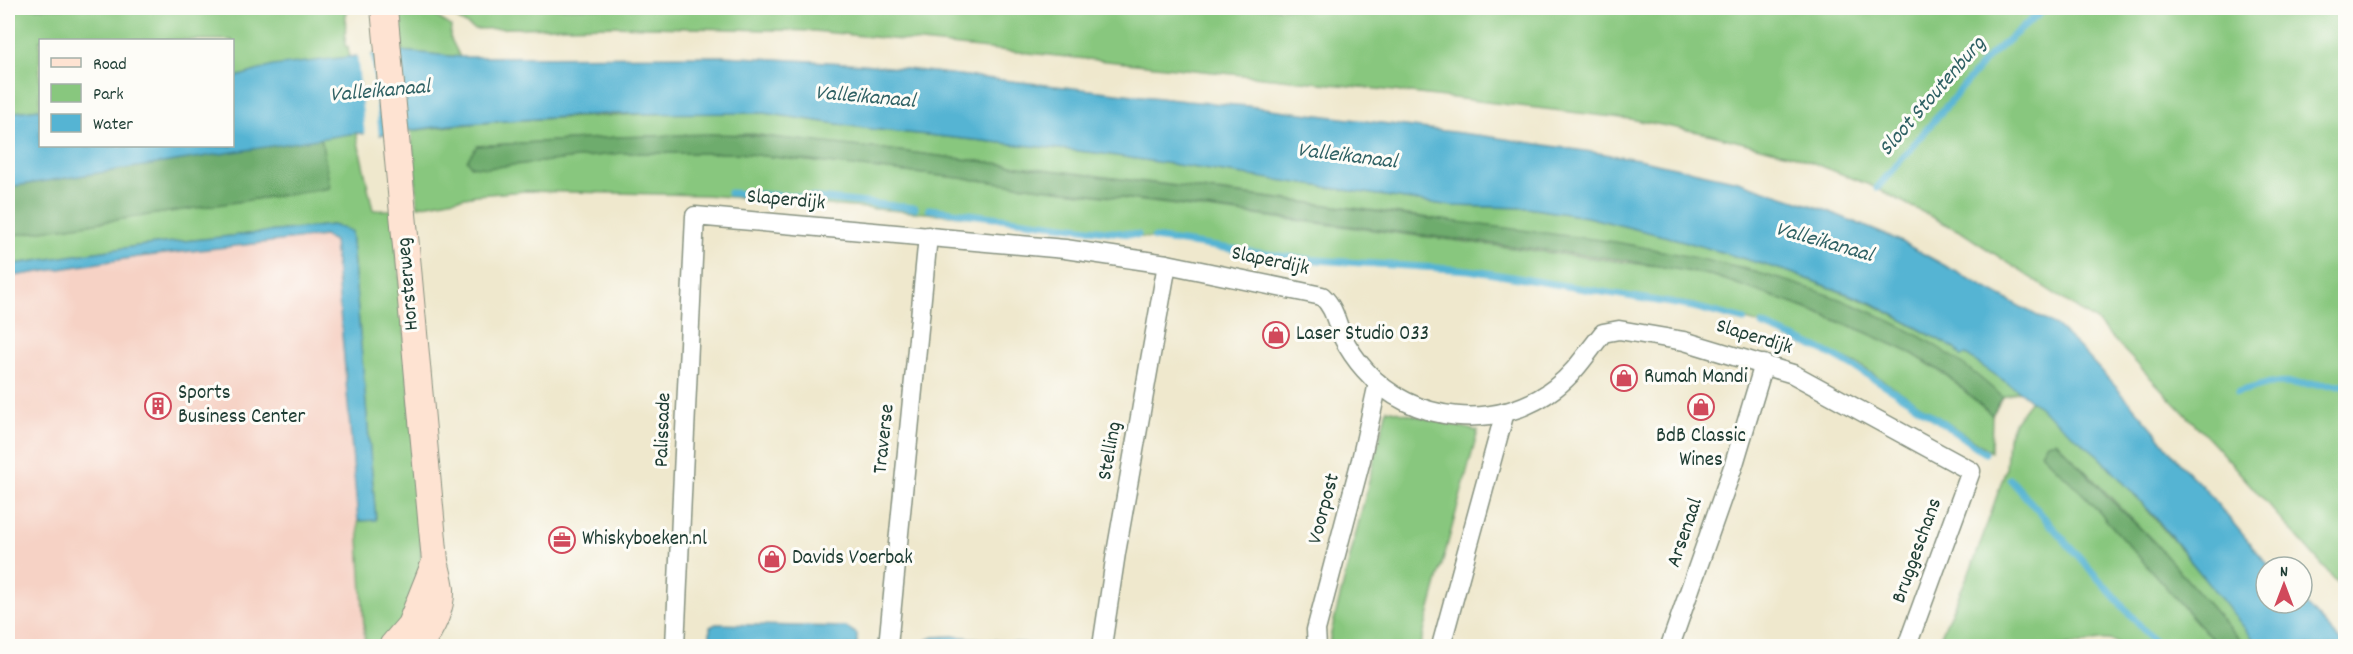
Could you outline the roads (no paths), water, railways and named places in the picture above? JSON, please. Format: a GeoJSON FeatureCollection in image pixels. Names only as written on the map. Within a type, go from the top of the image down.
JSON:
{"type":"FeatureCollection","features":[{"type":"Feature","properties":{"kind":"street","name":"Horsterweg"},"geometry":{"type":"LineString","coordinates":[[384,8],[435,561],[441,589],[428,608]]}},
{"type":"Feature","properties":{"kind":"street","name":"Slaperdijk"},"geometry":{"type":"LineString","coordinates":[[695,216],[1065,249],[1167,264],[1322,296],[1331,304],[1343,337],[1353,355],[1378,383],[1398,398],[1437,413],[1477,417],[1505,412],[1536,400],[1553,390],[1583,362],[1603,333],[1619,330],[1684,341],[1793,374],[1971,471]]}},
{"type":"Feature","properties":{"kind":"street","name":"Palissade"},"geometry":{"type":"LineString","coordinates":[[675,646],[695,216]]}},
{"type":"Feature","properties":{"kind":"street","name":"Traverse"},"geometry":{"type":"LineString","coordinates":[[888,646],[928,236]]}},
{"type":"Feature","properties":{"kind":"street","name":"Stelling"},"geometry":{"type":"LineString","coordinates":[[1101,646],[1167,264]]}},
{"type":"Feature","properties":{"kind":"street","name":"Arsenaal"},"geometry":{"type":"LineString","coordinates":[[1670,646],[1734,464],[1764,364]]}},
{"type":"Feature","properties":{"kind":"street","name":"Voorpost"},"geometry":{"type":"LineString","coordinates":[[1317,646],[1316,630],[1361,460],[1378,383]]}},
{"type":"Feature","properties":{"kind":"street"},"geometry":{"type":"LineString","coordinates":[[1441,646],[1505,412]]}},
{"type":"Feature","properties":{"kind":"street","name":"Bruggeschans"},"geometry":{"type":"LineString","coordinates":[[1906,646],[1971,471]]}},
{"type":"Feature","properties":{"kind":"street"},"geometry":{"type":"LineString","coordinates":[[392,646],[428,608]]}},
{"type":"Feature","properties":{"kind":"street"},"geometry":{"type":"LineString","coordinates":[[419,646],[431,628],[428,608]]}},
{"type":"Feature","properties":{"kind":"water","name":"Valleikanaal"},"geometry":{"type":"Polygon","coordinates":[[[399,51],[460,57],[723,56],[863,64],[1248,106],[1492,137],[1638,159],[1738,181],[1825,210],[1898,240],[2056,326],[2078,346],[2125,397],[2260,555],[2254,555],[2254,615],[2314,615],[2314,613],[2345,646],[2259,646],[2156,518],[2099,456],[2019,391],[1966,355],[1961,356],[1956,349],[1872,303],[1789,272],[1680,240],[1587,217],[1528,208],[1452,206],[1097,153],[871,129],[764,113],[606,114],[450,125],[379,135],[356,133],[8,187],[8,113],[39,109],[39,147],[234,147],[234,78],[273,66],[399,51]]]}},
{"type":"Feature","properties":{"kind":"water"},"geometry":{"type":"Polygon","coordinates":[[[332,225],[351,231],[376,520],[358,521],[334,241],[324,236],[138,257],[8,277],[8,265],[138,246],[332,225]]]}},
{"type":"Feature","properties":{"kind":"water"},"geometry":{"type":"Polygon","coordinates":[[[716,624],[846,627],[857,634],[857,646],[710,646],[710,627],[716,624]]]}},
{"type":"Feature","properties":{"kind":"water"},"geometry":{"type":"Polygon","coordinates":[[[953,636],[1049,646],[922,646],[924,641],[934,637],[953,636]]]}},
{"type":"Feature","properties":{"kind":"waterway","name":"Sloot Stoutenburg"},"geometry":{"type":"LineString","coordinates":[[1877,188],[1989,56],[2046,8]]}},
{"type":"Feature","properties":{"kind":"waterway"},"geometry":{"type":"LineString","coordinates":[[730,193],[818,198],[915,208]]}},
{"type":"Feature","properties":{"kind":"waterway"},"geometry":{"type":"LineString","coordinates":[[929,209],[1138,235]]}},
{"type":"Feature","properties":{"kind":"waterway"},"geometry":{"type":"LineString","coordinates":[[1154,238],[1301,259],[1469,270],[1694,307],[1744,320]]}},
{"type":"Feature","properties":{"kind":"waterway"},"geometry":{"type":"LineString","coordinates":[[1762,325],[1854,367],[1911,402],[1985,453]]}},
{"type":"Feature","properties":{"kind":"waterway"},"geometry":{"type":"LineString","coordinates":[[2238,392],[2270,383],[2346,385]]}},
{"type":"Feature","properties":{"kind":"waterway"},"geometry":{"type":"LineString","coordinates":[[2010,479],[2158,646]]}},
{"type":"Feature","properties":{"kind":"place","name":"Laser Studio 033"},"geometry":{"type":"Point","coordinates":[1276,335]}},
{"type":"Feature","properties":{"kind":"place","name":"Rumah Mandi"},"geometry":{"type":"Point","coordinates":[1624,378]}},
{"type":"Feature","properties":{"kind":"place","name":"Sports Business Center"},"geometry":{"type":"Point","coordinates":[158,406]}},
{"type":"Feature","properties":{"kind":"place","name":"BdB Classic Wines"},"geometry":{"type":"Point","coordinates":[1701,407]}},
{"type":"Feature","properties":{"kind":"place","name":"Whiskyboeken.nl"},"geometry":{"type":"Point","coordinates":[562,540]}},
{"type":"Feature","properties":{"kind":"place","name":"Davids Voerbak"},"geometry":{"type":"Point","coordinates":[772,559]}}]}
